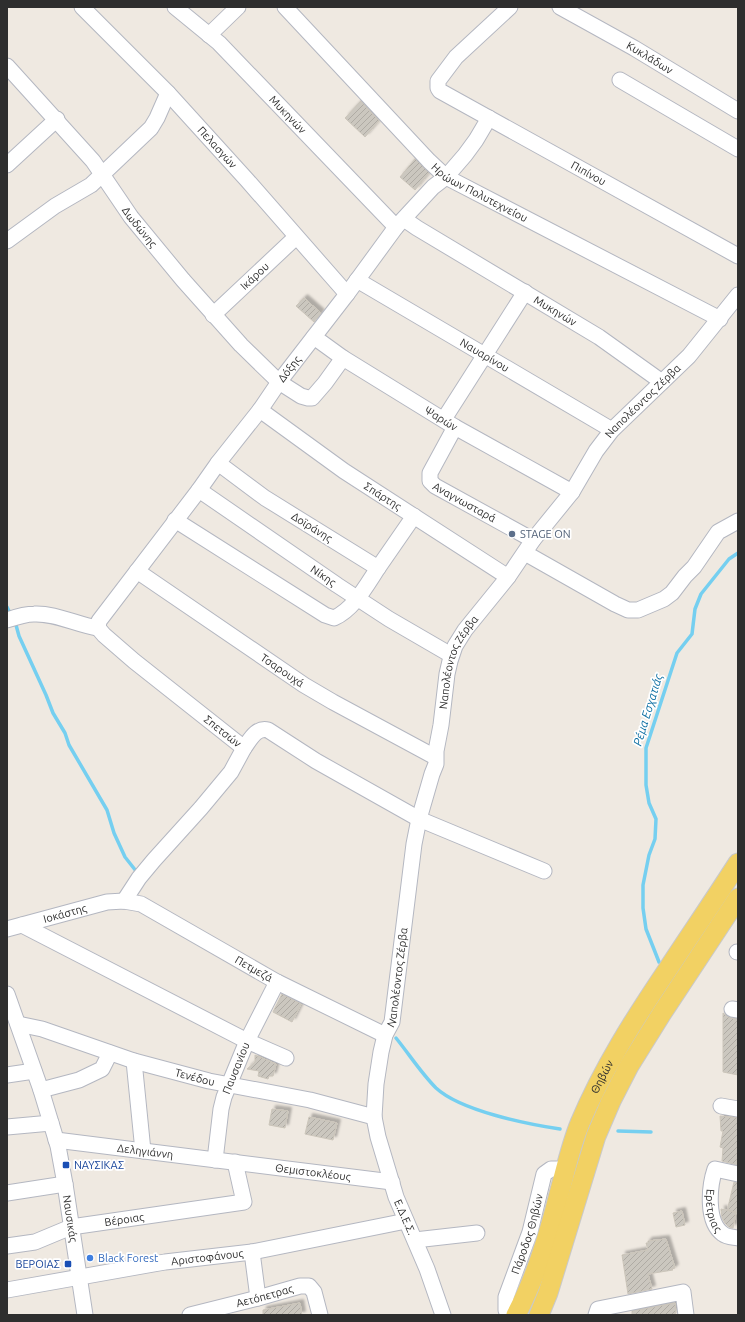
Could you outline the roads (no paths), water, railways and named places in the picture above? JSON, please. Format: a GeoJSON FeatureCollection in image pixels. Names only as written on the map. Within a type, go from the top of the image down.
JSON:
{"type":"FeatureCollection","features":[{"type":"Feature","properties":{"kind":"main road","name":"Θηβών"},"geometry":{"type":"LineString","coordinates":[[516,1315],[532,1282],[541,1258],[579,1125],[608,1064],[647,1000],[738,863]]}},
{"type":"Feature","properties":{"kind":"main road","name":"Θηβών"},"geometry":{"type":"LineString","coordinates":[[539,1315],[548,1293],[596,1136],[611,1101],[633,1059],[738,898]]}},
{"type":"Feature","properties":{"kind":"street","name":"Πελασγών"},"geometry":{"type":"LineString","coordinates":[[82,7],[168,93],[347,294]]}},
{"type":"Feature","properties":{"kind":"street","name":"Μυκηνών"},"geometry":{"type":"LineString","coordinates":[[175,7],[219,43],[400,223],[417,228],[525,292],[599,337],[662,382]]}},
{"type":"Feature","properties":{"kind":"street"},"geometry":{"type":"LineString","coordinates":[[209,35],[238,7]]}},
{"type":"Feature","properties":{"kind":"street","name":"Ηρώων Πολυτεχνείου"},"geometry":{"type":"LineString","coordinates":[[285,7],[429,161],[446,177],[720,319]]}},
{"type":"Feature","properties":{"kind":"street","name":"Πιπίνου"},"geometry":{"type":"LineString","coordinates":[[510,7],[456,57],[438,81],[438,88],[440,91],[738,256]]}},
{"type":"Feature","properties":{"kind":"street","name":"Κυκλάδων"},"geometry":{"type":"LineString","coordinates":[[560,7],[634,48],[738,112]]}},
{"type":"Feature","properties":{"kind":"street","name":"Δωδώνης"},"geometry":{"type":"LineString","coordinates":[[7,66],[57,119],[88,155],[103,174],[131,217],[213,314],[241,345],[279,382],[301,396],[312,398],[343,358]]}},
{"type":"Feature","properties":{"kind":"street"},"geometry":{"type":"LineString","coordinates":[[620,80],[738,149]]}},
{"type":"Feature","properties":{"kind":"street"},"geometry":{"type":"LineString","coordinates":[[7,241],[55,206],[91,185],[103,174],[151,128],[168,93]]}},
{"type":"Feature","properties":{"kind":"street","name":"Δόξης"},"geometry":{"type":"LineString","coordinates":[[98,628],[99,621],[400,223],[434,187],[446,177],[470,149],[488,118]]}},
{"type":"Feature","properties":{"kind":"street"},"geometry":{"type":"LineString","coordinates":[[7,166],[57,119]]}},
{"type":"Feature","properties":{"kind":"street","name":"Ικάρου"},"geometry":{"type":"LineString","coordinates":[[213,314],[296,237]]}},
{"type":"Feature","properties":{"kind":"street","name":"Ναυαρίνου"},"geometry":{"type":"LineString","coordinates":[[357,280],[612,430]]}},
{"type":"Feature","properties":{"kind":"street","name":"Αναγνωσταρά"},"geometry":{"type":"LineString","coordinates":[[525,292],[485,355],[450,423],[430,474],[430,481],[434,486],[529,547]]}},
{"type":"Feature","properties":{"kind":"street","name":"Ναπολέοντος Ζέρβα"},"geometry":{"type":"LineString","coordinates":[[374,1117],[380,1052],[385,1035],[392,1022],[414,844],[419,819],[436,764],[435,758],[451,655],[465,630],[508,577],[529,547],[572,492],[596,451],[612,430],[689,356],[738,295]]}},
{"type":"Feature","properties":{"kind":"street","name":"Ψαρών"},"geometry":{"type":"LineString","coordinates":[[314,337],[343,358],[450,423],[572,492]]}},
{"type":"Feature","properties":{"kind":"street","name":"Σπάρτης"},"geometry":{"type":"LineString","coordinates":[[260,410],[344,471],[508,577]]}},
{"type":"Feature","properties":{"kind":"street","name":"Δοϊράνης"},"geometry":{"type":"LineString","coordinates":[[218,463],[265,498],[378,568]]}},
{"type":"Feature","properties":{"kind":"street","name":"Νίκης"},"geometry":{"type":"LineString","coordinates":[[199,490],[314,570],[389,619],[451,655]]}},
{"type":"Feature","properties":{"kind":"street"},"geometry":{"type":"LineString","coordinates":[[176,520],[325,615],[334,618],[343,614],[358,598],[414,516]]}},
{"type":"Feature","properties":{"kind":"street"},"geometry":{"type":"LineString","coordinates":[[529,547],[615,604],[628,610],[638,610],[664,599],[672,593],[684,576],[694,567],[718,532],[738,522]]}},
{"type":"Feature","properties":{"kind":"street","name":"Τσαρουχά"},"geometry":{"type":"LineString","coordinates":[[137,571],[304,685],[435,758]]}},
{"type":"Feature","properties":{"kind":"street"},"geometry":{"type":"LineString","coordinates":[[7,620],[35,614],[53,616],[98,628]]}},
{"type":"Feature","properties":{"kind":"street","name":"Σπετσών"},"geometry":{"type":"LineString","coordinates":[[98,628],[134,661],[244,748],[257,731],[262,729],[268,730],[316,761],[419,819],[544,871]]}},
{"type":"Feature","properties":{"kind":"street"},"geometry":{"type":"LineString","coordinates":[[124,901],[139,878],[231,772],[244,748]]}},
{"type":"Feature","properties":{"kind":"street","name":"Ιοκάστης"},"geometry":{"type":"LineString","coordinates":[[7,929],[107,902],[124,901]]}},
{"type":"Feature","properties":{"kind":"street","name":"Πετμεζά"},"geometry":{"type":"LineString","coordinates":[[124,901],[136,902],[146,906],[277,982],[385,1035]]}},
{"type":"Feature","properties":{"kind":"street"},"geometry":{"type":"LineString","coordinates":[[22,925],[246,1041],[286,1058]]}},
{"type":"Feature","properties":{"kind":"street","name":"Παυσανίου"},"geometry":{"type":"LineString","coordinates":[[215,1160],[221,1109],[224,1097],[246,1041],[277,982]]}},
{"type":"Feature","properties":{"kind":"street","name":"Ναυσικάς"},"geometry":{"type":"LineString","coordinates":[[8,999],[42,1090],[52,1123],[65,1184],[85,1315]]}},
{"type":"Feature","properties":{"kind":"street","name":"Τενέδου"},"geometry":{"type":"LineString","coordinates":[[18,1024],[42,1029],[134,1061],[209,1081],[310,1100],[374,1117]]}},
{"type":"Feature","properties":{"kind":"street"},"geometry":{"type":"LineString","coordinates":[[42,1090],[88,1076],[102,1069],[110,1053]]}},
{"type":"Feature","properties":{"kind":"street"},"geometry":{"type":"LineString","coordinates":[[134,1061],[143,1151]]}},
{"type":"Feature","properties":{"kind":"street"},"geometry":{"type":"LineString","coordinates":[[7,1075],[34,1071]]}},
{"type":"Feature","properties":{"kind":"street"},"geometry":{"type":"LineString","coordinates":[[721,1106],[738,1109]]}},
{"type":"Feature","properties":{"kind":"street","name":"Ε.Δ.Ε.Σ."},"geometry":{"type":"LineString","coordinates":[[374,1117],[378,1137],[396,1197],[432,1282],[443,1315]]}},
{"type":"Feature","properties":{"kind":"street"},"geometry":{"type":"LineString","coordinates":[[7,1127],[52,1123]]}},
{"type":"Feature","properties":{"kind":"street","name":"Δεληγιάννη"},"geometry":{"type":"LineString","coordinates":[[56,1140],[235,1162]]}},
{"type":"Feature","properties":{"kind":"street","name":"Θεμιστοκλέους"},"geometry":{"type":"LineString","coordinates":[[235,1162],[392,1182]]}},
{"type":"Feature","properties":{"kind":"street","name":"Βέροιας"},"geometry":{"type":"LineString","coordinates":[[7,1246],[34,1242],[71,1227],[244,1202],[235,1162]]}},
{"type":"Feature","properties":{"kind":"street","name":"Πάροδος Θηβών"},"geometry":{"type":"LineString","coordinates":[[508,1315],[506,1310],[506,1297],[530,1232],[544,1174],[551,1169],[566,1169]]}},
{"type":"Feature","properties":{"kind":"street","name":"Ερέτριας"},"geometry":{"type":"LineString","coordinates":[[738,1174],[715,1169],[712,1177],[710,1196],[712,1219],[717,1229],[724,1235],[738,1238]]}},
{"type":"Feature","properties":{"kind":"street"},"geometry":{"type":"LineString","coordinates":[[7,1194],[65,1184]]}},
{"type":"Feature","properties":{"kind":"street","name":"Αριστοφάνους"},"geometry":{"type":"LineString","coordinates":[[7,1290],[165,1262],[252,1252],[406,1221]]}},
{"type":"Feature","properties":{"kind":"street"},"geometry":{"type":"LineString","coordinates":[[415,1240],[477,1233]]}},
{"type":"Feature","properties":{"kind":"street"},"geometry":{"type":"LineString","coordinates":[[252,1252],[258,1298]]}},
{"type":"Feature","properties":{"kind":"street","name":"Αετόπετρας"},"geometry":{"type":"LineString","coordinates":[[190,1315],[300,1286],[309,1286],[314,1292],[320,1315]]}},
{"type":"Feature","properties":{"kind":"street"},"geometry":{"type":"LineString","coordinates":[[596,1315],[598,1309],[683,1292],[686,1315]]}},
{"type":"Feature","properties":{"kind":"waterway","name":"Ρέμα Εσχατιάς"},"geometry":{"type":"LineString","coordinates":[[659,962],[646,929],[643,908],[643,885],[649,855],[655,839],[656,819],[649,803],[646,785],[646,748],[677,653],[692,634],[695,609],[701,594],[729,559],[738,553]]}},
{"type":"Feature","properties":{"kind":"waterway"},"geometry":{"type":"LineString","coordinates":[[7,607],[11,615]]}},
{"type":"Feature","properties":{"kind":"waterway"},"geometry":{"type":"LineString","coordinates":[[16,625],[19,636],[53,713],[65,733],[69,745],[107,810],[114,833],[125,857],[136,871]]}},
{"type":"Feature","properties":{"kind":"waterway"},"geometry":{"type":"LineString","coordinates":[[396,1038],[420,1070],[436,1088],[447,1096],[478,1110],[495,1115],[530,1124],[560,1129]]}},
{"type":"Feature","properties":{"kind":"waterway"},"geometry":{"type":"LineString","coordinates":[[618,1131],[651,1132]]}},
{"type":"Feature","properties":{"kind":"place","name":"STAGE ON"},"geometry":{"type":"Point","coordinates":[512,534]}},
{"type":"Feature","properties":{"kind":"place","name":"ΝΑΥΣΙΚΑΣ"},"geometry":{"type":"Point","coordinates":[66,1165]}},
{"type":"Feature","properties":{"kind":"place","name":"Black Forest"},"geometry":{"type":"Point","coordinates":[90,1258]}},
{"type":"Feature","properties":{"kind":"place","name":"ΒΕΡΟΙΑΣ"},"geometry":{"type":"Point","coordinates":[68,1264]}}]}
